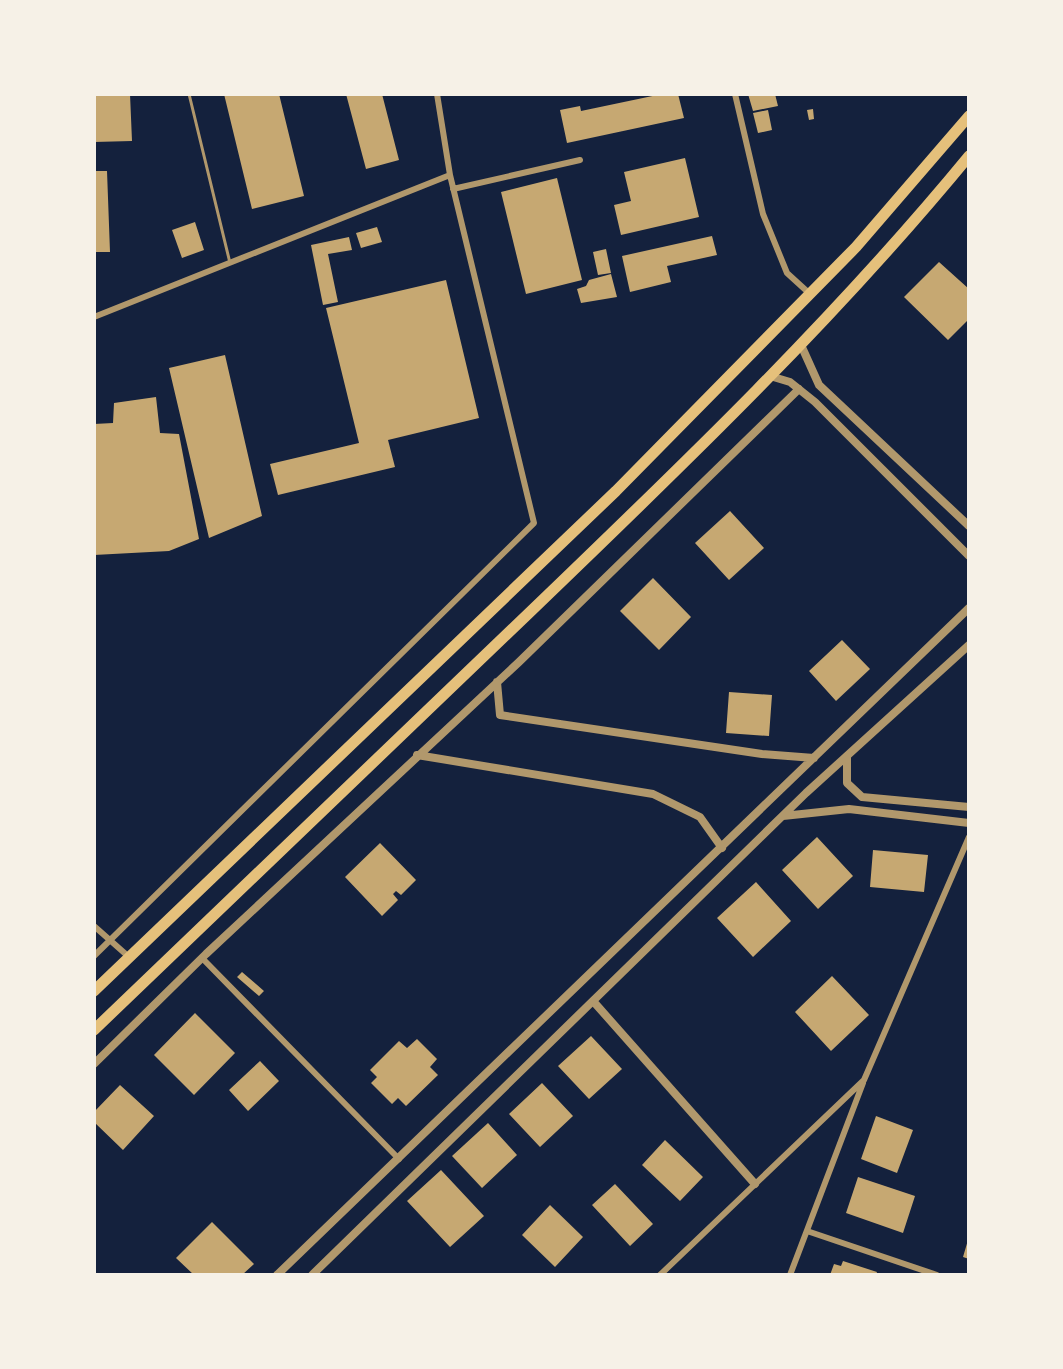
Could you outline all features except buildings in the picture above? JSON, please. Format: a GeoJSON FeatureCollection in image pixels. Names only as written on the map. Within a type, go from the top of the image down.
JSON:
{"type":"FeatureCollection","features":[{"type":"Feature","properties":{"kind":"highway"},"geometry":{"type":"LineString","coordinates":[[94,991],[616,491],[856,247],[969,116]]}},
{"type":"Feature","properties":{"kind":"highway"},"geometry":{"type":"LineString","coordinates":[[94,1030],[633,513],[801,345],[922,213],[969,156]]}},
{"type":"Feature","properties":{"kind":"street"},"geometry":{"type":"LineString","coordinates":[[94,956],[534,523],[453,189],[437,94]]}},
{"type":"Feature","properties":{"kind":"street"},"geometry":{"type":"LineString","coordinates":[[735,94],[763,214],[787,273],[810,294]]}},
{"type":"Feature","properties":{"kind":"street"},"geometry":{"type":"LineString","coordinates":[[453,189],[580,160]]}},
{"type":"Feature","properties":{"kind":"street"},"geometry":{"type":"LineString","coordinates":[[94,317],[450,175]]}},
{"type":"Feature","properties":{"kind":"street"},"geometry":{"type":"LineString","coordinates":[[801,345],[819,385],[969,526]]}},
{"type":"Feature","properties":{"kind":"street"},"geometry":{"type":"LineString","coordinates":[[770,376],[799,389],[969,556]]}},
{"type":"Feature","properties":{"kind":"street"},"geometry":{"type":"LineString","coordinates":[[94,1064],[202,958],[519,662],[799,389]]}},
{"type":"Feature","properties":{"kind":"street"},"geometry":{"type":"LineString","coordinates":[[277,1275],[969,608]]}},
{"type":"Feature","properties":{"kind":"street"},"geometry":{"type":"LineString","coordinates":[[312,1275],[782,816],[969,645]]}},
{"type":"Feature","properties":{"kind":"street"},"geometry":{"type":"LineString","coordinates":[[497,682],[500,715],[762,754],[814,758]]}},
{"type":"Feature","properties":{"kind":"street"},"geometry":{"type":"LineString","coordinates":[[417,755],[653,794],[700,817],[722,848]]}},
{"type":"Feature","properties":{"kind":"street"},"geometry":{"type":"LineString","coordinates":[[847,756],[847,783],[862,797],[969,807]]}},
{"type":"Feature","properties":{"kind":"street"},"geometry":{"type":"LineString","coordinates":[[782,816],[849,809],[969,823]]}},
{"type":"Feature","properties":{"kind":"street"},"geometry":{"type":"LineString","coordinates":[[790,1275],[864,1080],[969,837]]}},
{"type":"Feature","properties":{"kind":"street"},"geometry":{"type":"LineString","coordinates":[[94,926],[129,957]]}},
{"type":"Feature","properties":{"kind":"street"},"geometry":{"type":"LineString","coordinates":[[202,958],[399,1159]]}},
{"type":"Feature","properties":{"kind":"street"},"geometry":{"type":"LineString","coordinates":[[593,1001],[755,1184]]}},
{"type":"Feature","properties":{"kind":"street"},"geometry":{"type":"LineString","coordinates":[[660,1275],[864,1080]]}},
{"type":"Feature","properties":{"kind":"street"},"geometry":{"type":"LineString","coordinates":[[807,1231],[937,1275]]}},
{"type":"Feature","properties":{"kind":"lane"},"geometry":{"type":"LineString","coordinates":[[189,94],[230,263]]}}]}
